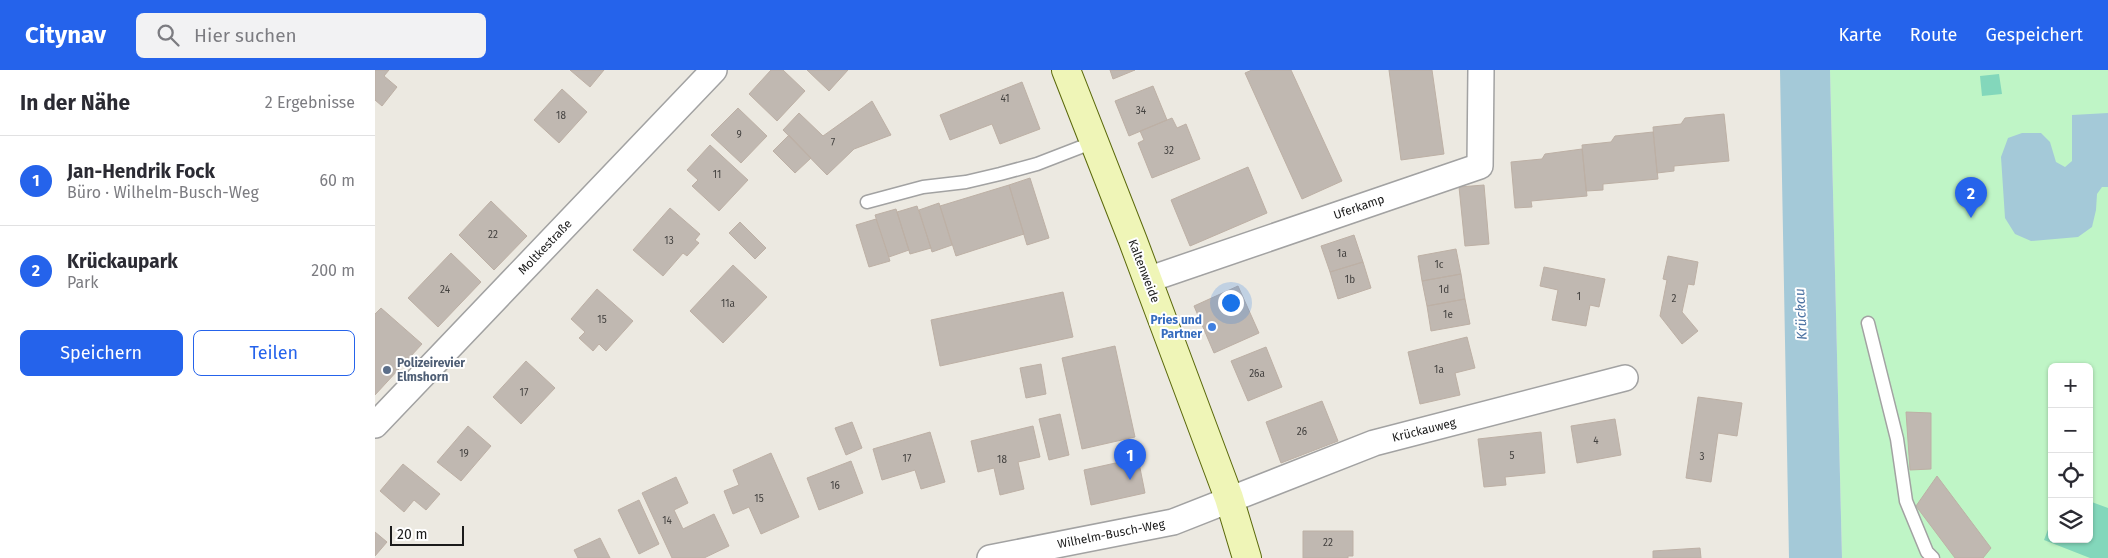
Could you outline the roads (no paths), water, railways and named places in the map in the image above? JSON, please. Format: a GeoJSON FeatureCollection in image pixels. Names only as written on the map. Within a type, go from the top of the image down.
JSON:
{"type":"FeatureCollection","features":[{"type":"Feature","properties":{"kind":"main road","name":"Kaltenweide"},"geometry":{"type":"LineString","coordinates":[[1065,70],[1229,498],[1247,558]]}},
{"type":"Feature","properties":{"kind":"street","name":"Moltkestraße"},"geometry":{"type":"LineString","coordinates":[[375,425],[714,70]]}},
{"type":"Feature","properties":{"kind":"street","name":"Uferkamp"},"geometry":{"type":"LineString","coordinates":[[1147,280],[1480,166],[1481,70]]}},
{"type":"Feature","properties":{"kind":"street","name":"Krückauweg"},"geometry":{"type":"LineString","coordinates":[[1229,498],[1373,443],[1625,378]]}},
{"type":"Feature","properties":{"kind":"street","name":"Wilhelm-Busch-Weg"},"geometry":{"type":"LineString","coordinates":[[989,558],[1173,522],[1229,498]]}},
{"type":"Feature","properties":{"kind":"lane"},"geometry":{"type":"LineString","coordinates":[[867,202],[923,187],[966,182],[1000,174],[1037,164],[1094,142]]}},
{"type":"Feature","properties":{"kind":"lane"},"geometry":{"type":"LineString","coordinates":[[1868,322],[1897,439],[1906,501],[1927,552],[1933,558]]}},
{"type":"Feature","properties":{"kind":"water","name":"Krückau"},"geometry":{"type":"Polygon","coordinates":[[[1780,70],[1830,70],[1842,558],[1789,558],[1780,70]]]}},
{"type":"Feature","properties":{"kind":"water"},"geometry":{"type":"Polygon","coordinates":[[[2108,113],[2108,187],[2102,187],[2097,194],[2092,227],[2078,237],[2031,241],[2015,234],[2005,218],[2001,157],[2008,138],[2022,133],[2041,133],[2050,142],[2056,162],[2065,167],[2072,161],[2072,115],[2108,113]]]}},
{"type":"Feature","properties":{"kind":"place","name":"Krückaupark"},"geometry":{"type":"Point","coordinates":[1971,218]}},
{"type":"Feature","properties":{"kind":"place","name":"Pries und Partner"},"geometry":{"type":"Point","coordinates":[1212,327]}},
{"type":"Feature","properties":{"kind":"place","name":"Polizeirevier Elmshorn"},"geometry":{"type":"Point","coordinates":[387,370]}},
{"type":"Feature","properties":{"kind":"place","name":"Jan-Hendrik Fock"},"geometry":{"type":"Point","coordinates":[1130,480]}}]}
